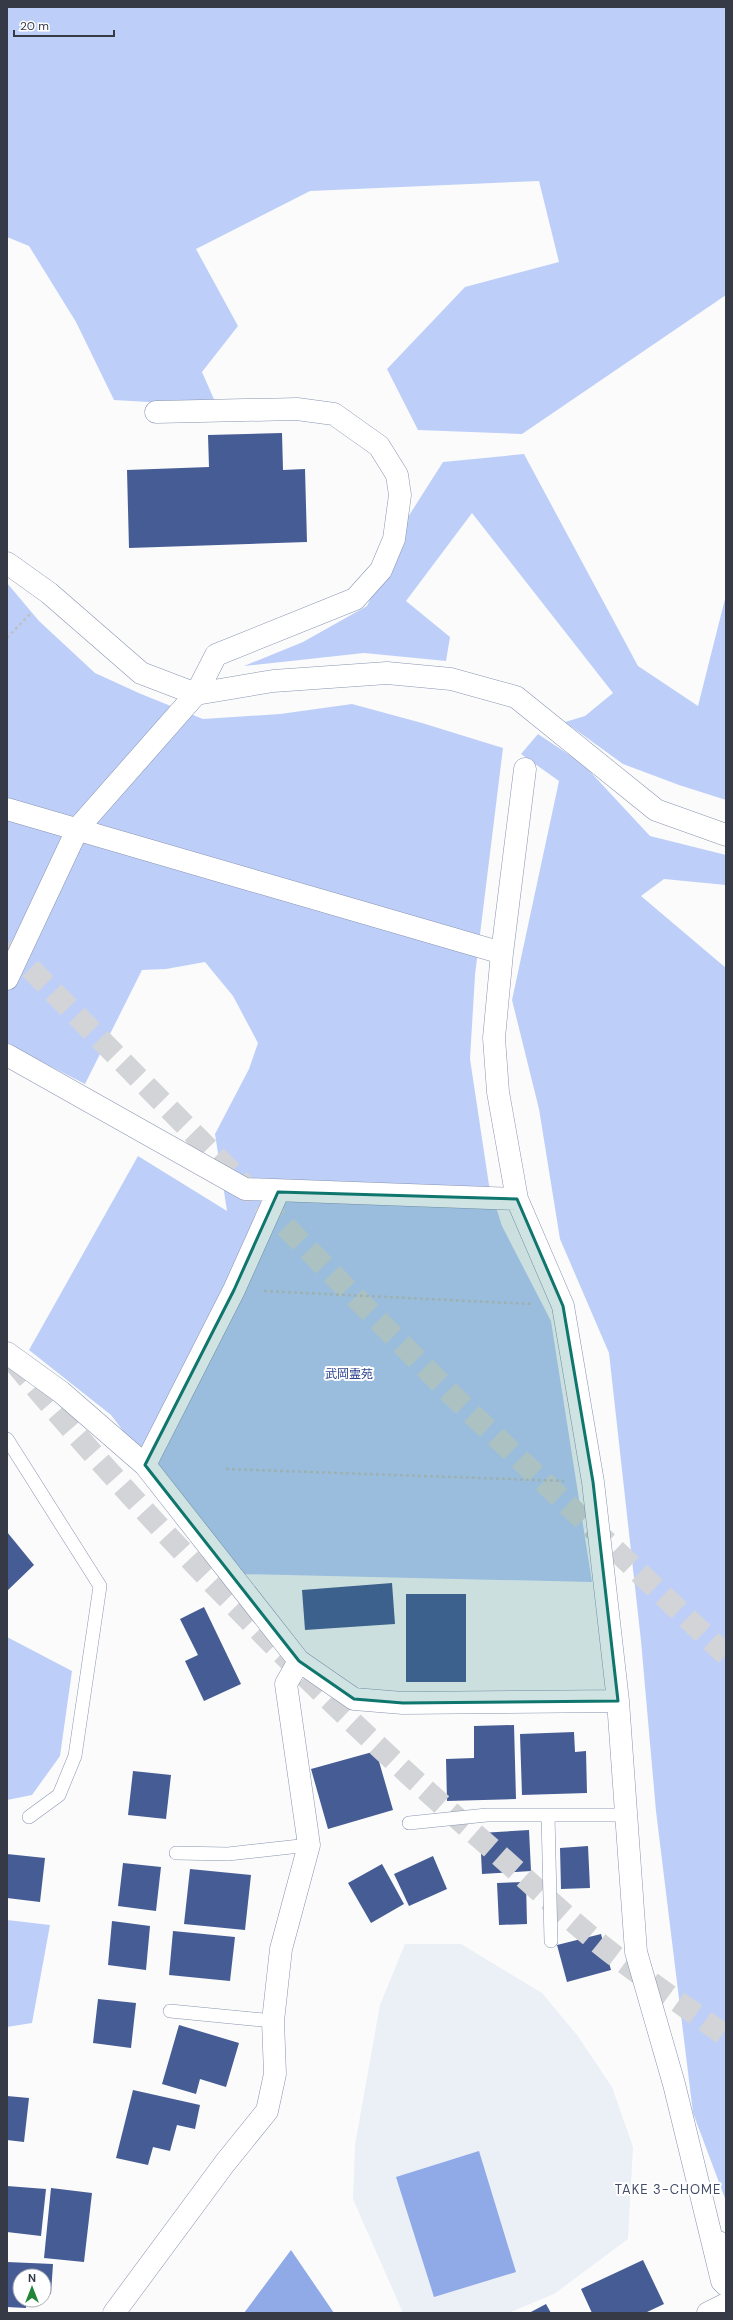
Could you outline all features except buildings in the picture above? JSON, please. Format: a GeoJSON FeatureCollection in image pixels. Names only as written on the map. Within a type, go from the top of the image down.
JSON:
{"type":"FeatureCollection","features":[{"type":"Feature","properties":{"kind":"street"},"geometry":{"type":"LineString","coordinates":[[7,979],[78,828],[196,694],[216,655],[355,599],[381,570],[394,539],[400,495],[397,475],[379,446],[334,414],[297,408],[156,412]]}},
{"type":"Feature","properties":{"kind":"street"},"geometry":{"type":"LineString","coordinates":[[7,563],[50,593],[141,672],[196,694],[273,681],[387,673],[451,679],[516,697],[656,810],[726,835]]}},
{"type":"Feature","properties":{"kind":"street"},"geometry":{"type":"LineString","coordinates":[[525,769],[502,953],[494,1038],[498,1092],[517,1199],[563,1306],[593,1482],[618,1701],[636,1952],[719,2237],[722,2281],[726,2285]]}},
{"type":"Feature","properties":{"kind":"street"},"geometry":{"type":"LineString","coordinates":[[7,809],[78,828],[502,953]]}},
{"type":"Feature","properties":{"kind":"street"},"geometry":{"type":"LineString","coordinates":[[7,1055],[245,1189],[278,1192],[517,1199]]}},
{"type":"Feature","properties":{"kind":"street"},"geometry":{"type":"LineString","coordinates":[[145,1465],[234,1290],[278,1192]]}},
{"type":"Feature","properties":{"kind":"street"},"geometry":{"type":"LineString","coordinates":[[7,1353],[61,1392],[145,1465],[299,1661],[354,1699],[403,1703],[618,1701]]}},
{"type":"Feature","properties":{"kind":"street"},"geometry":{"type":"LineString","coordinates":[[114,2313],[225,2163],[267,2111],[275,2074],[273,2021],[281,1949],[309,1845],[286,1684],[299,1661]]}},
{"type":"Feature","properties":{"kind":"street"},"geometry":{"type":"LineString","coordinates":[[708,2313],[726,2304]]}},
{"type":"Feature","properties":{"kind":"lane"},"geometry":{"type":"LineString","coordinates":[[7,1439],[100,1586],[75,1756],[58,1795],[29,1817]]}},
{"type":"Feature","properties":{"kind":"lane"},"geometry":{"type":"LineString","coordinates":[[409,1822],[487,1815],[626,1815]]}},
{"type":"Feature","properties":{"kind":"lane"},"geometry":{"type":"LineString","coordinates":[[548,1815],[550,1942]]}},
{"type":"Feature","properties":{"kind":"lane"},"geometry":{"type":"LineString","coordinates":[[176,1853],[228,1854],[309,1845]]}},
{"type":"Feature","properties":{"kind":"lane"},"geometry":{"type":"LineString","coordinates":[[170,2011],[273,2021]]}},
{"type":"Feature","properties":{"kind":"path"},"geometry":{"type":"LineString","coordinates":[[234,1290],[563,1306]]}},
{"type":"Feature","properties":{"kind":"path"},"geometry":{"type":"LineString","coordinates":[[226,1469],[593,1482]]}},
{"type":"Feature","properties":{"kind":"highlighted area"},"geometry":{"type":"Polygon","coordinates":[[[278,1192],[517,1199],[563,1306],[593,1482],[618,1701],[403,1703],[354,1699],[299,1661],[145,1465],[234,1290],[278,1192]]]}},
{"type":"Feature","properties":{"kind":"shaded area"},"geometry":{"type":"Polygon","coordinates":[[[405,1944],[461,1944],[542,1993],[577,2035],[612,2087],[633,2147],[628,2239],[554,2294],[508,2313],[403,2313],[353,2199],[355,2145],[380,2005],[405,1944]]]}},
{"type":"Feature","properties":{"kind":"shaded area"},"geometry":{"type":"Polygon","coordinates":[[[479,2151],[516,2272],[434,2297],[396,2177],[479,2151]]]}},
{"type":"Feature","properties":{"kind":"shaded area"},"geometry":{"type":"Polygon","coordinates":[[[291,2250],[334,2313],[244,2313],[291,2250]]]}},
{"type":"Feature","properties":{"kind":"green space"},"geometry":{"type":"Polygon","coordinates":[[[7,7],[726,7],[726,295],[522,434],[418,430],[387,369],[465,287],[559,262],[539,181],[310,191],[196,249],[238,326],[202,372],[217,406],[114,400],[76,322],[29,246],[7,237],[7,7]]]}},
{"type":"Feature","properties":{"kind":"green space"},"geometry":{"type":"Polygon","coordinates":[[[524,454],[638,666],[698,706],[726,595],[726,800],[679,785],[623,764],[565,722],[585,716],[613,693],[472,513],[406,601],[450,637],[446,661],[364,653],[244,666],[303,642],[367,606],[408,517],[443,462],[524,454]]]}},
{"type":"Feature","properties":{"kind":"green space","name":"武岡霊苑"},"geometry":{"type":"Polygon","coordinates":[[[7,583],[39,621],[95,673],[141,694],[203,719],[280,714],[352,704],[422,723],[503,748],[475,975],[470,1059],[489,1185],[502,1226],[551,1321],[592,1582],[239,1574],[216,1553],[111,1415],[29,1350],[138,1156],[227,1211],[215,1134],[249,1069],[258,1043],[233,996],[205,962],[166,969],[142,970],[85,1084],[7,1044],[7,583]]]}},
{"type":"Feature","properties":{"kind":"green space"},"geometry":{"type":"Polygon","coordinates":[[[538,734],[583,764],[650,836],[726,855],[726,885],[664,879],[641,896],[726,968],[726,2201],[693,2113],[656,1811],[641,1641],[609,1353],[560,1239],[539,1109],[512,1000],[559,781],[521,754],[538,734]]]}},
{"type":"Feature","properties":{"kind":"green space"},"geometry":{"type":"Polygon","coordinates":[[[7,1637],[72,1671],[60,1756],[32,1795],[7,1800],[7,1637]]]}},
{"type":"Feature","properties":{"kind":"green space"},"geometry":{"type":"Polygon","coordinates":[[[7,1920],[50,1925],[32,2023],[7,2027],[7,1920]]]}},
{"type":"Feature","properties":{"kind":"tunnel"},"geometry":{"type":"LineString","coordinates":[[7,945],[453,1396],[726,1655]]}},
{"type":"Feature","properties":{"kind":"tunnel"},"geometry":{"type":"LineString","coordinates":[[14,1362],[69,1427],[184,1553],[303,1675],[365,1734],[595,1940],[726,2036]]}},
{"type":"Feature","properties":{"kind":"district","name":"TAKE 3-CHOME"},"geometry":{"type":"Point","coordinates":[668,2189]}}]}
